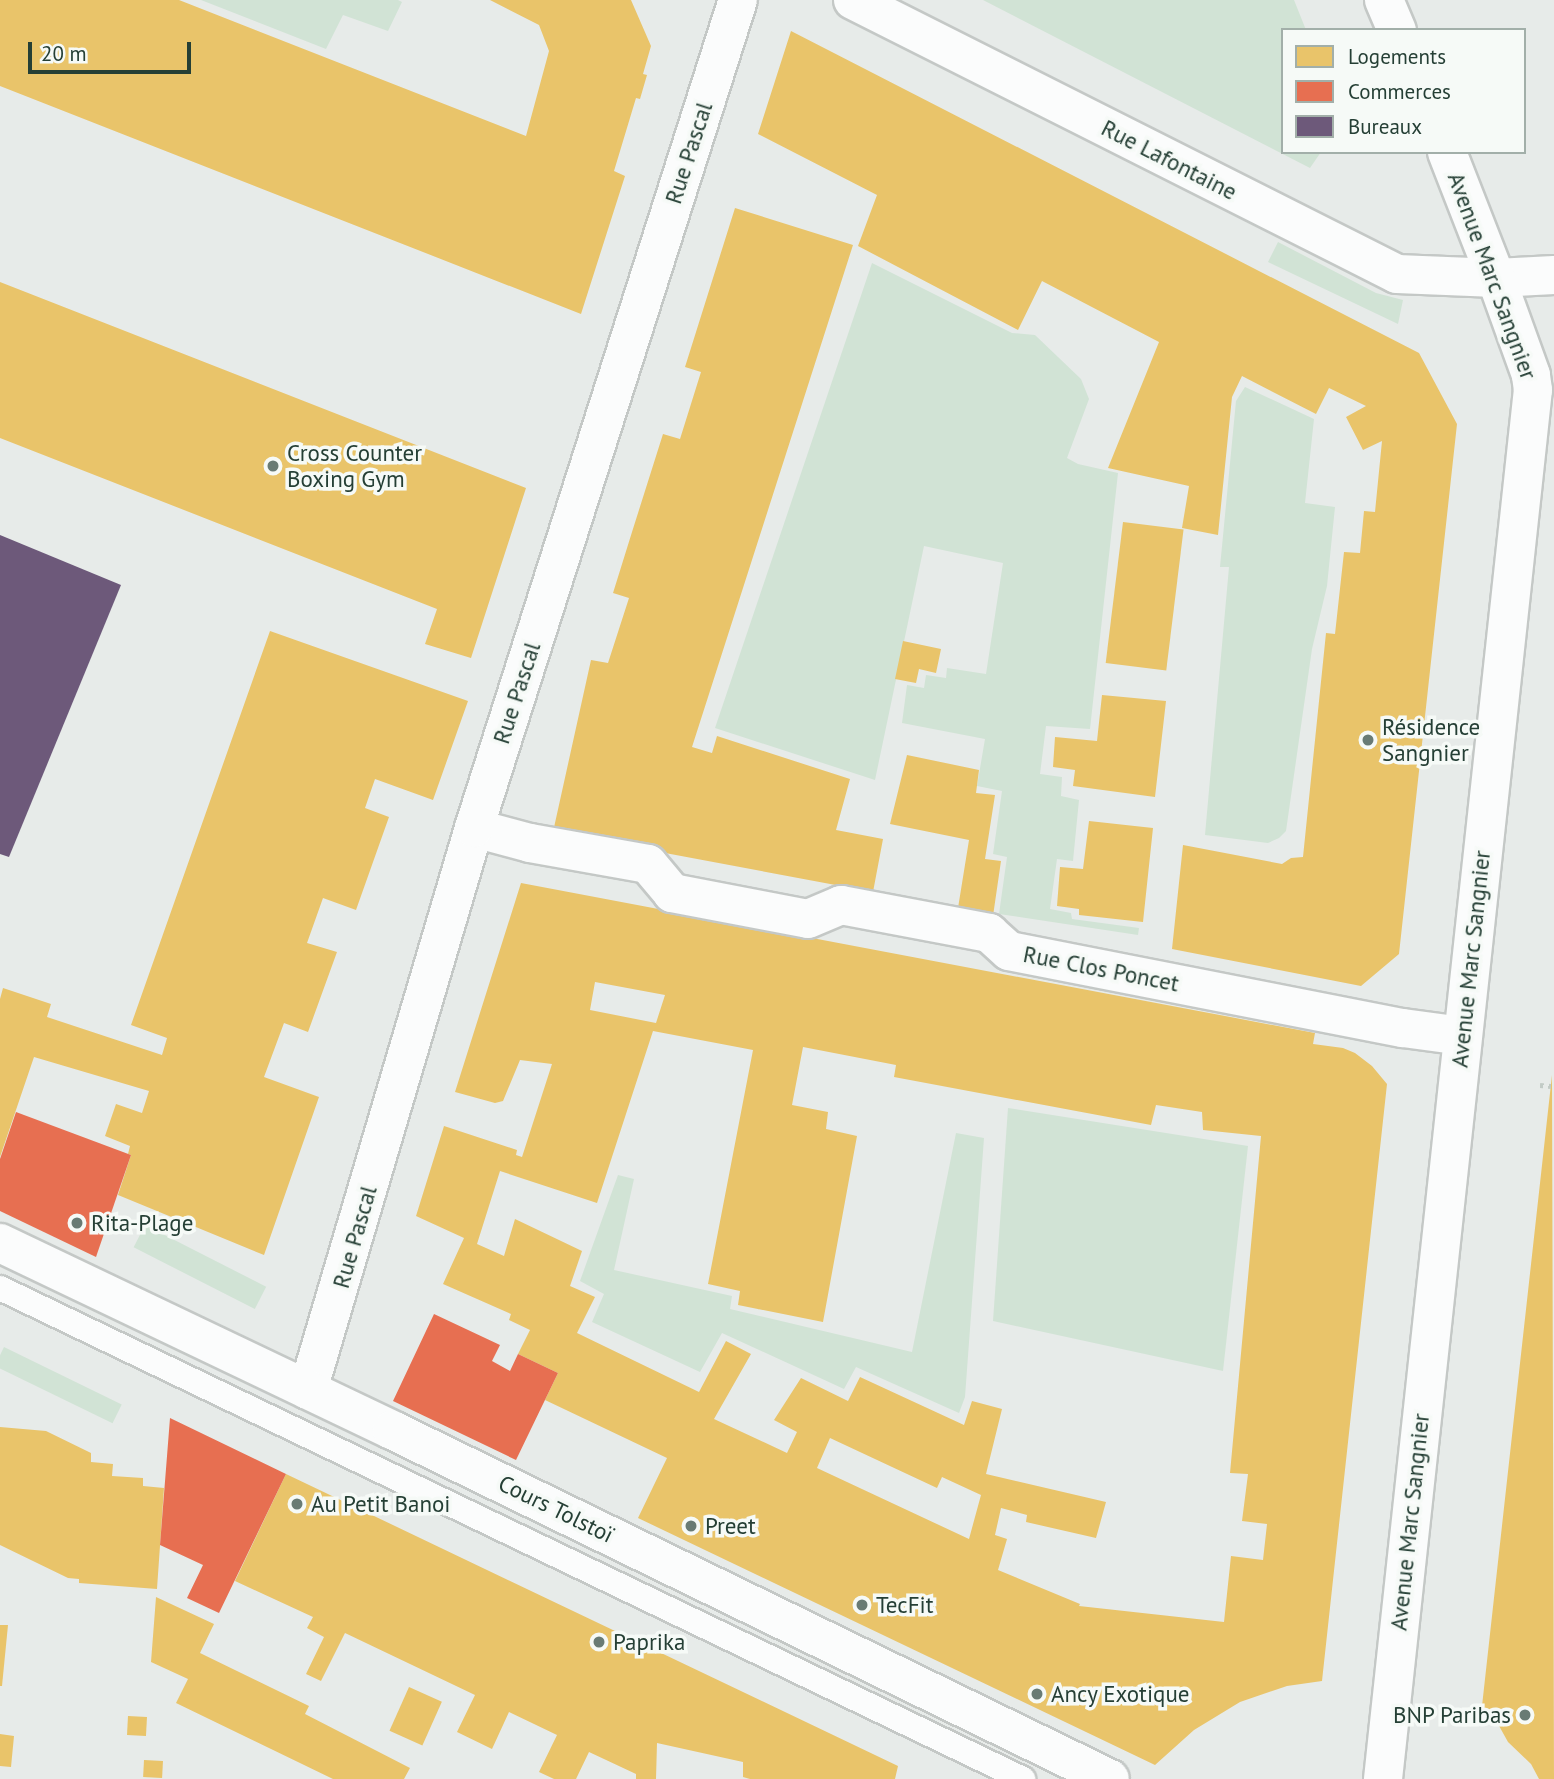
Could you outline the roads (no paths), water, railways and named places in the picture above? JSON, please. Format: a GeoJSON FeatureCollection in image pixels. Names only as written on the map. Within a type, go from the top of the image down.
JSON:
{"type":"FeatureCollection","features":[{"type":"Feature","properties":{"kind":"street","name":"Rue Pascal"},"geometry":{"type":"LineString","coordinates":[[308,1391],[474,828],[737,0]]}},
{"type":"Feature","properties":{"kind":"street","name":"Rue Lafontaine"},"geometry":{"type":"LineString","coordinates":[[853,0],[1396,274],[1496,278],[1554,275]]}},
{"type":"Feature","properties":{"kind":"street"},"geometry":{"type":"LineString","coordinates":[[1384,0],[1396,28]]}},
{"type":"Feature","properties":{"kind":"street","name":"Avenue Marc Sangnier"},"geometry":{"type":"LineString","coordinates":[[1383,1779],[1533,390],[1531,375],[1496,278],[1448,154]]}},
{"type":"Feature","properties":{"kind":"street","name":"Rue Clos Poncet"},"geometry":{"type":"LineString","coordinates":[[474,828],[530,843],[648,864],[672,893],[808,919],[841,905],[989,933],[1009,951],[1403,1028],[1462,1035]]}},
{"type":"Feature","properties":{"kind":"street","name":"Cours Tolstoï"},"geometry":{"type":"LineString","coordinates":[[0,1243],[1110,1779]]}},
{"type":"Feature","properties":{"kind":"lane","name":"Cours Tolstoï"},"geometry":{"type":"LineString","coordinates":[[0,1288],[1023,1779]]}},
{"type":"Feature","properties":{"kind":"place","name":"Cross Counter Boxing Gym"},"geometry":{"type":"Point","coordinates":[273,466]}},
{"type":"Feature","properties":{"kind":"place","name":"Résidence Sangnier"},"geometry":{"type":"Point","coordinates":[1368,740]}},
{"type":"Feature","properties":{"kind":"place","name":"Rita-Plage"},"geometry":{"type":"Point","coordinates":[77,1223]}},
{"type":"Feature","properties":{"kind":"place","name":"Au Petit Banoi"},"geometry":{"type":"Point","coordinates":[297,1504]}},
{"type":"Feature","properties":{"kind":"place","name":"Preet"},"geometry":{"type":"Point","coordinates":[691,1526]}},
{"type":"Feature","properties":{"kind":"place","name":"TecFit"},"geometry":{"type":"Point","coordinates":[862,1605]}},
{"type":"Feature","properties":{"kind":"place","name":"Paprika"},"geometry":{"type":"Point","coordinates":[599,1642]}},
{"type":"Feature","properties":{"kind":"place","name":"Ancy Exotique"},"geometry":{"type":"Point","coordinates":[1037,1694]}},
{"type":"Feature","properties":{"kind":"place","name":"BNP Paribas"},"geometry":{"type":"Point","coordinates":[1525,1715]}}]}
